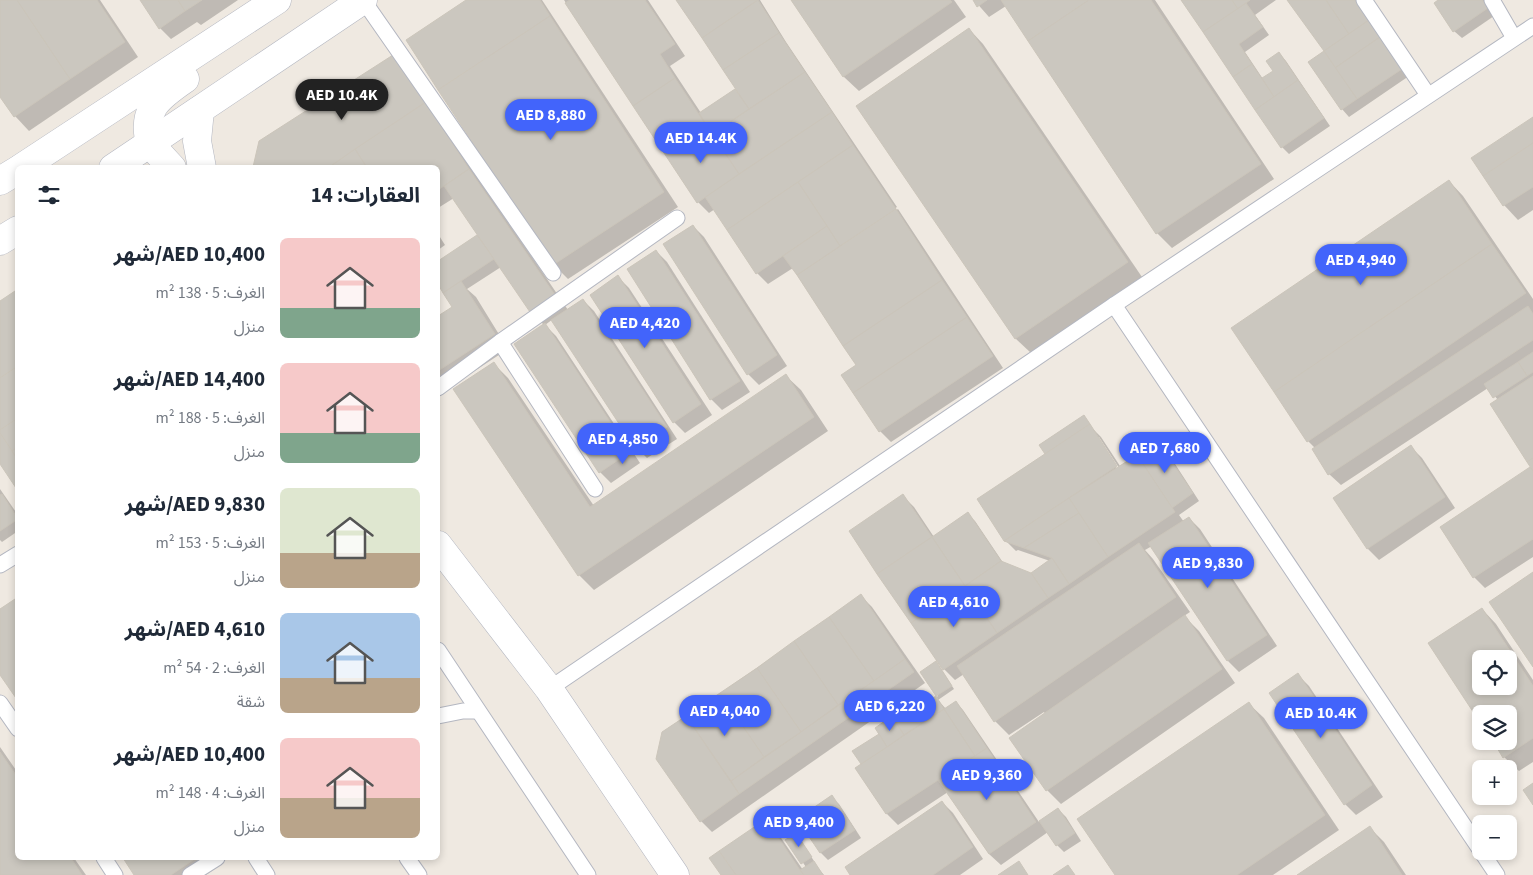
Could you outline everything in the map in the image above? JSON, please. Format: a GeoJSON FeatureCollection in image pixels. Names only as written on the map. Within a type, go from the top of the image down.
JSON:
{"type":"FeatureCollection","features":[{"type":"Feature","properties":{"kind":"main road"},"geometry":{"type":"LineString","coordinates":[[24,165],[277,0]]}},
{"type":"Feature","properties":{"kind":"main road"},"geometry":{"type":"LineString","coordinates":[[169,165],[150,144],[147,134],[149,114],[160,97],[273,19],[290,0]]}},
{"type":"Feature","properties":{"kind":"main road"},"geometry":{"type":"LineString","coordinates":[[118,165],[363,0]]}},
{"type":"Feature","properties":{"kind":"main road"},"geometry":{"type":"LineString","coordinates":[[200,110],[197,141],[201,165]]}},
{"type":"Feature","properties":{"kind":"main road"},"geometry":{"type":"LineString","coordinates":[[0,181],[15,171]]}},
{"type":"Feature","properties":{"kind":"main road"},"geometry":{"type":"LineString","coordinates":[[0,241],[15,232]]}},
{"type":"Feature","properties":{"kind":"main road"},"geometry":{"type":"LineString","coordinates":[[440,547],[549,689],[675,875]]}},
{"type":"Feature","properties":{"kind":"lane"},"geometry":{"type":"LineString","coordinates":[[363,0],[554,273]]}},
{"type":"Feature","properties":{"kind":"lane"},"geometry":{"type":"LineString","coordinates":[[1364,0],[1428,95]]}},
{"type":"Feature","properties":{"kind":"lane"},"geometry":{"type":"LineString","coordinates":[[1492,0],[1514,38]]}},
{"type":"Feature","properties":{"kind":"lane"},"geometry":{"type":"LineString","coordinates":[[549,689],[1114,305],[1533,26]]}},
{"type":"Feature","properties":{"kind":"lane"},"geometry":{"type":"LineString","coordinates":[[440,387],[500,342],[678,218]]}},
{"type":"Feature","properties":{"kind":"lane"},"geometry":{"type":"LineString","coordinates":[[1114,305],[1472,838]]}},
{"type":"Feature","properties":{"kind":"lane"},"geometry":{"type":"LineString","coordinates":[[500,342],[595,488]]}},
{"type":"Feature","properties":{"kind":"lane"},"geometry":{"type":"LineString","coordinates":[[440,653],[588,875]]}},
{"type":"Feature","properties":{"kind":"lane"},"geometry":{"type":"LineString","coordinates":[[0,703],[15,725]]}},
{"type":"Feature","properties":{"kind":"lane"},"geometry":{"type":"LineString","coordinates":[[440,716],[463,711],[478,711]]}},
{"type":"Feature","properties":{"kind":"lane"},"geometry":{"type":"LineString","coordinates":[[105,860],[115,875]]}},
{"type":"Feature","properties":{"kind":"lane"},"geometry":{"type":"LineString","coordinates":[[190,875],[214,860]]}},
{"type":"Feature","properties":{"kind":"lane"},"geometry":{"type":"LineString","coordinates":[[257,860],[267,875]]}},
{"type":"Feature","properties":{"kind":"lane"},"geometry":{"type":"LineString","coordinates":[[408,860],[419,875]]}},
{"type":"Feature","properties":{"kind":"lane"},"geometry":{"type":"LineString","coordinates":[[1487,860],[1497,875]]}},
{"type":"Feature","properties":{"kind":"building"},"geometry":{"type":"Polygon","coordinates":[[[0,0],[17,0],[70,79],[14,117],[0,97],[0,0]]]}},
{"type":"Feature","properties":{"kind":"building"},"geometry":{"type":"Polygon","coordinates":[[[17,0],[97,0],[125,42],[70,79],[17,0]]]}},
{"type":"Feature","properties":{"kind":"building"},"geometry":{"type":"Polygon","coordinates":[[[140,0],[178,0],[185,11],[159,29],[140,0]]]}},
{"type":"Feature","properties":{"kind":"building"},"geometry":{"type":"Polygon","coordinates":[[[178,0],[202,0],[185,11],[178,0]]]}},
{"type":"Feature","properties":{"kind":"building"},"geometry":{"type":"Polygon","coordinates":[[[466,0],[540,0],[550,16],[438,90],[406,40],[466,0]]]}},
{"type":"Feature","properties":{"kind":"building"},"geometry":{"type":"Polygon","coordinates":[[[570,0],[645,0],[675,44],[660,54],[675,78],[633,106],[565,3],[570,0]]]}},
{"type":"Feature","properties":{"kind":"building"},"geometry":{"type":"Polygon","coordinates":[[[676,0],[758,0],[702,38],[676,0]]]}},
{"type":"Feature","properties":{"kind":"building"},"geometry":{"type":"Polygon","coordinates":[[[758,0],[779,33],[723,70],[702,38],[758,0]]]}},
{"type":"Feature","properties":{"kind":"building"},"geometry":{"type":"Polygon","coordinates":[[[791,0],[950,0],[952,2],[843,77],[791,0]]]}},
{"type":"Feature","properties":{"kind":"building"},"geometry":{"type":"Polygon","coordinates":[[[973,0],[987,0],[977,7],[973,0]]]}},
{"type":"Feature","properties":{"kind":"building"},"geometry":{"type":"Polygon","coordinates":[[[1001,0],[1089,0],[1028,41],[1001,0]]]}},
{"type":"Feature","properties":{"kind":"building"},"geometry":{"type":"Polygon","coordinates":[[[1089,0],[1151,0],[1261,164],[1156,234],[1028,41],[1089,0]]]}},
{"type":"Feature","properties":{"kind":"building"},"geometry":{"type":"Polygon","coordinates":[[[1181,0],[1232,0],[1238,9],[1203,32],[1181,0]]]}},
{"type":"Feature","properties":{"kind":"building"},"geometry":{"type":"Polygon","coordinates":[[[1232,0],[1250,0],[1238,9],[1232,0]]]}},
{"type":"Feature","properties":{"kind":"building"},"geometry":{"type":"Polygon","coordinates":[[[1287,0],[1326,0],[1349,34],[1324,51],[1287,0]]]}},
{"type":"Feature","properties":{"kind":"building"},"geometry":{"type":"Polygon","coordinates":[[[1326,0],[1355,0],[1369,20],[1349,34],[1326,0]]]}},
{"type":"Feature","properties":{"kind":"building"},"geometry":{"type":"Polygon","coordinates":[[[1438,0],[1482,0],[1488,8],[1453,32],[1434,3],[1438,0]]]}},
{"type":"Feature","properties":{"kind":"building"},"geometry":{"type":"Polygon","coordinates":[[[1246,3],[1263,27],[1239,44],[1252,64],[1233,77],[1203,32],[1246,3]]]}},
{"type":"Feature","properties":{"kind":"building"},"geometry":{"type":"Polygon","coordinates":[[[550,16],[664,192],[553,265],[438,90],[550,16]]]}},
{"type":"Feature","properties":{"kind":"building"},"geometry":{"type":"Polygon","coordinates":[[[1369,20],[1380,37],[1335,68],[1324,51],[1369,20]]]}},
{"type":"Feature","properties":{"kind":"building"},"geometry":{"type":"Polygon","coordinates":[[[969,28],[1128,262],[1015,339],[856,106],[969,28]]]}},
{"type":"Feature","properties":{"kind":"building"},"geometry":{"type":"Polygon","coordinates":[[[779,33],[805,72],[749,109],[723,70],[779,33]]]}},
{"type":"Feature","properties":{"kind":"building"},"geometry":{"type":"Polygon","coordinates":[[[1380,37],[1402,69],[1357,99],[1335,68],[1380,37]]]}},
{"type":"Feature","properties":{"kind":"building"},"geometry":{"type":"Polygon","coordinates":[[[1324,51],[1357,99],[1341,110],[1308,62],[1324,51]]]}},
{"type":"Feature","properties":{"kind":"building"},"geometry":{"type":"Polygon","coordinates":[[[1279,52],[1298,80],[1274,97],[1262,78],[1273,71],[1266,61],[1279,52]]]}},
{"type":"Feature","properties":{"kind":"building"},"geometry":{"type":"Polygon","coordinates":[[[393,55],[426,102],[332,165],[253,165],[259,141],[393,55]]]}},
{"type":"Feature","properties":{"kind":"building"},"geometry":{"type":"Polygon","coordinates":[[[1252,64],[1274,97],[1255,110],[1233,77],[1252,64]]]}},
{"type":"Feature","properties":{"kind":"building"},"geometry":{"type":"Polygon","coordinates":[[[805,72],[832,112],[739,174],[712,134],[805,72]]]}},
{"type":"Feature","properties":{"kind":"building"},"geometry":{"type":"Polygon","coordinates":[[[675,78],[706,125],[664,153],[633,106],[675,78]]]}},
{"type":"Feature","properties":{"kind":"building"},"geometry":{"type":"Polygon","coordinates":[[[1298,80],[1324,118],[1281,148],[1255,110],[1298,80]]]}},
{"type":"Feature","properties":{"kind":"building"},"geometry":{"type":"Polygon","coordinates":[[[735,89],[749,109],[712,134],[699,113],[735,89]]]}},
{"type":"Feature","properties":{"kind":"building"},"geometry":{"type":"Polygon","coordinates":[[[426,102],[469,169],[440,189],[440,165],[365,165],[355,149],[426,102]]]}},
{"type":"Feature","properties":{"kind":"building"},"geometry":{"type":"Polygon","coordinates":[[[832,112],[853,145],[727,230],[705,197],[832,112]]]}},
{"type":"Feature","properties":{"kind":"building"},"geometry":{"type":"Polygon","coordinates":[[[1533,117],[1533,143],[1483,176],[1471,158],[1533,117]]]}},
{"type":"Feature","properties":{"kind":"building"},"geometry":{"type":"Polygon","coordinates":[[[706,125],[739,174],[697,203],[664,153],[706,125]]]}},
{"type":"Feature","properties":{"kind":"building"},"geometry":{"type":"Polygon","coordinates":[[[1533,143],[1533,187],[1503,206],[1483,176],[1533,143]]]}},
{"type":"Feature","properties":{"kind":"building"},"geometry":{"type":"Polygon","coordinates":[[[853,145],[896,209],[840,246],[798,182],[853,145]]]}},
{"type":"Feature","properties":{"kind":"building"},"geometry":{"type":"Polygon","coordinates":[[[355,149],[365,165],[332,165],[355,149]]]}},
{"type":"Feature","properties":{"kind":"building"},"geometry":{"type":"Polygon","coordinates":[[[469,169],[557,298],[532,315],[444,186],[469,169]]]}},
{"type":"Feature","properties":{"kind":"building"},"geometry":{"type":"Polygon","coordinates":[[[1449,180],[1492,244],[1274,392],[1231,328],[1449,180]]]}},
{"type":"Feature","properties":{"kind":"building"},"geometry":{"type":"Polygon","coordinates":[[[798,182],[827,226],[756,274],[727,230],[798,182]]]}},
{"type":"Feature","properties":{"kind":"building"},"geometry":{"type":"Polygon","coordinates":[[[896,209],[942,280],[843,346],[797,275],[896,209]]]}},
{"type":"Feature","properties":{"kind":"building"},"geometry":{"type":"Polygon","coordinates":[[[693,225],[777,355],[747,375],[663,244],[693,225]]]}},
{"type":"Feature","properties":{"kind":"building"},"geometry":{"type":"Polygon","coordinates":[[[827,226],[840,246],[797,275],[783,256],[827,226]]]}},
{"type":"Feature","properties":{"kind":"building"},"geometry":{"type":"Polygon","coordinates":[[[477,235],[494,259],[443,293],[440,288],[440,260],[477,235]]]}},
{"type":"Feature","properties":{"kind":"building"},"geometry":{"type":"Polygon","coordinates":[[[1492,244],[1526,293],[1307,442],[1274,392],[1492,244]]]}},
{"type":"Feature","properties":{"kind":"building"},"geometry":{"type":"Polygon","coordinates":[[[656,250],[740,381],[710,400],[627,269],[656,250]]]}},
{"type":"Feature","properties":{"kind":"building"},"geometry":{"type":"Polygon","coordinates":[[[618,275],[701,404],[673,423],[590,295],[618,275]]]}},
{"type":"Feature","properties":{"kind":"building"},"geometry":{"type":"Polygon","coordinates":[[[942,280],[967,317],[853,393],[841,375],[856,365],[843,346],[942,280]]]}},
{"type":"Feature","properties":{"kind":"building"},"geometry":{"type":"Polygon","coordinates":[[[461,281],[495,334],[440,370],[440,315],[452,307],[443,293],[461,281]]]}},
{"type":"Feature","properties":{"kind":"building"},"geometry":{"type":"Polygon","coordinates":[[[15,291],[15,368],[0,378],[0,301],[15,291]]]}},
{"type":"Feature","properties":{"kind":"building"},"geometry":{"type":"Polygon","coordinates":[[[583,299],[667,427],[635,448],[551,320],[583,299]]]}},
{"type":"Feature","properties":{"kind":"building"},"geometry":{"type":"Polygon","coordinates":[[[1528,306],[1533,314],[1533,340],[1328,475],[1312,449],[1528,306]]]}},
{"type":"Feature","properties":{"kind":"building"},"geometry":{"type":"Polygon","coordinates":[[[967,317],[993,356],[879,432],[853,393],[967,317]]]}},
{"type":"Feature","properties":{"kind":"building"},"geometry":{"type":"Polygon","coordinates":[[[545,323],[630,452],[599,473],[514,344],[545,323]]]}},
{"type":"Feature","properties":{"kind":"building"},"geometry":{"type":"Polygon","coordinates":[[[1533,352],[1533,372],[1527,376],[1518,362],[1533,352]]]}},
{"type":"Feature","properties":{"kind":"building"},"geometry":{"type":"Polygon","coordinates":[[[494,362],[590,507],[786,374],[814,417],[578,576],[453,389],[494,362]]]}},
{"type":"Feature","properties":{"kind":"building"},"geometry":{"type":"Polygon","coordinates":[[[1518,362],[1527,376],[1493,398],[1484,384],[1518,362]]]}},
{"type":"Feature","properties":{"kind":"building"},"geometry":{"type":"Polygon","coordinates":[[[15,368],[15,420],[0,430],[0,378],[15,368]]]}},
{"type":"Feature","properties":{"kind":"building"},"geometry":{"type":"Polygon","coordinates":[[[1533,376],[1533,458],[1527,462],[1490,404],[1533,376]]]}},
{"type":"Feature","properties":{"kind":"building"},"geometry":{"type":"Polygon","coordinates":[[[1084,415],[1090,424],[1045,454],[1039,445],[1084,415]]]}},
{"type":"Feature","properties":{"kind":"building"},"geometry":{"type":"Polygon","coordinates":[[[15,420],[15,449],[12,451],[0,430],[15,420]]]}},
{"type":"Feature","properties":{"kind":"building"},"geometry":{"type":"Polygon","coordinates":[[[1090,424],[1117,466],[1004,541],[977,499],[1090,424]]]}},
{"type":"Feature","properties":{"kind":"building"},"geometry":{"type":"Polygon","coordinates":[[[0,433],[15,456],[15,486],[0,464],[0,433]]]}},
{"type":"Feature","properties":{"kind":"building"},"geometry":{"type":"Polygon","coordinates":[[[1158,441],[1193,493],[1172,508],[1137,455],[1158,441]]]}},
{"type":"Feature","properties":{"kind":"building"},"geometry":{"type":"Polygon","coordinates":[[[1411,445],[1445,497],[1367,549],[1333,498],[1411,445]]]}},
{"type":"Feature","properties":{"kind":"building"},"geometry":{"type":"Polygon","coordinates":[[[1137,455],[1175,512],[1108,557],[1069,498],[1137,455]]]}},
{"type":"Feature","properties":{"kind":"building"},"geometry":{"type":"Polygon","coordinates":[[[1533,458],[1533,471],[1527,462],[1533,458]]]}},
{"type":"Feature","properties":{"kind":"building"},"geometry":{"type":"Polygon","coordinates":[[[1530,467],[1533,471],[1533,539],[1473,578],[1440,527],[1530,467]]]}},
{"type":"Feature","properties":{"kind":"building"},"geometry":{"type":"Polygon","coordinates":[[[2,494],[15,514],[15,521],[0,531],[0,495],[2,494]]]}},
{"type":"Feature","properties":{"kind":"building"},"geometry":{"type":"Polygon","coordinates":[[[903,494],[932,537],[877,574],[849,531],[903,494]]]}},
{"type":"Feature","properties":{"kind":"building"},"geometry":{"type":"Polygon","coordinates":[[[1069,498],[1079,513],[1024,548],[1004,541],[1069,498]]]}},
{"type":"Feature","properties":{"kind":"building"},"geometry":{"type":"Polygon","coordinates":[[[968,512],[1001,561],[965,586],[932,537],[968,512]]]}},
{"type":"Feature","properties":{"kind":"building"},"geometry":{"type":"Polygon","coordinates":[[[1079,513],[1108,557],[1069,584],[1052,558],[1024,548],[1079,513]]]}},
{"type":"Feature","properties":{"kind":"building"},"geometry":{"type":"Polygon","coordinates":[[[1189,517],[1267,635],[1227,661],[1148,543],[1189,517]]]}},
{"type":"Feature","properties":{"kind":"building"},"geometry":{"type":"Polygon","coordinates":[[[932,537],[965,586],[911,623],[877,574],[932,537]]]}},
{"type":"Feature","properties":{"kind":"building"},"geometry":{"type":"Polygon","coordinates":[[[1139,543],[1176,597],[994,722],[957,666],[1139,543]]]}},
{"type":"Feature","properties":{"kind":"building"},"geometry":{"type":"Polygon","coordinates":[[[1052,558],[1069,584],[1048,598],[1031,573],[1052,558]]]}},
{"type":"Feature","properties":{"kind":"building"},"geometry":{"type":"Polygon","coordinates":[[[1001,561],[1031,573],[1048,598],[997,633],[965,586],[1001,561]]]}},
{"type":"Feature","properties":{"kind":"building"},"geometry":{"type":"Polygon","coordinates":[[[1533,572],[1533,667],[1489,602],[1533,572]]]}},
{"type":"Feature","properties":{"kind":"building"},"geometry":{"type":"Polygon","coordinates":[[[965,586],[997,633],[943,670],[911,623],[965,586]]]}},
{"type":"Feature","properties":{"kind":"building"},"geometry":{"type":"Polygon","coordinates":[[[861,594],[905,659],[874,681],[829,617],[861,594]]]}},
{"type":"Feature","properties":{"kind":"building"},"geometry":{"type":"Polygon","coordinates":[[[15,599],[15,697],[0,675],[0,609],[15,599]]]}},
{"type":"Feature","properties":{"kind":"building"},"geometry":{"type":"Polygon","coordinates":[[[1482,608],[1509,650],[1472,650],[1472,695],[1517,695],[1517,662],[1533,686],[1533,738],[1517,749],[1517,705],[1472,705],[1472,710],[1428,643],[1482,608]]]}},
{"type":"Feature","properties":{"kind":"building"},"geometry":{"type":"Polygon","coordinates":[[[1185,615],[1222,669],[1046,791],[1009,738],[1185,615]]]}},
{"type":"Feature","properties":{"kind":"building"},"geometry":{"type":"Polygon","coordinates":[[[829,617],[874,681],[838,705],[794,641],[829,617]]]}},
{"type":"Feature","properties":{"kind":"building"},"geometry":{"type":"Polygon","coordinates":[[[794,641],[838,705],[801,732],[757,668],[794,641]]]}},
{"type":"Feature","properties":{"kind":"building"},"geometry":{"type":"Polygon","coordinates":[[[905,659],[914,672],[739,794],[731,781],[905,659]]]}},
{"type":"Feature","properties":{"kind":"building"},"geometry":{"type":"Polygon","coordinates":[[[936,661],[952,686],[936,696],[920,672],[936,661]]]}},
{"type":"Feature","properties":{"kind":"building"},"geometry":{"type":"Polygon","coordinates":[[[757,668],[801,732],[764,757],[720,693],[757,668]]]}},
{"type":"Feature","properties":{"kind":"building"},"geometry":{"type":"Polygon","coordinates":[[[1298,673],[1372,785],[1344,805],[1269,693],[1298,673]]]}},
{"type":"Feature","properties":{"kind":"building"},"geometry":{"type":"Polygon","coordinates":[[[720,693],[764,757],[731,781],[686,716],[720,693]]]}},
{"type":"Feature","properties":{"kind":"building"},"geometry":{"type":"Polygon","coordinates":[[[936,696],[944,709],[904,735],[896,723],[936,696]]]}},
{"type":"Feature","properties":{"kind":"building"},"geometry":{"type":"Polygon","coordinates":[[[956,701],[987,748],[975,756],[944,709],[956,701]]]}},
{"type":"Feature","properties":{"kind":"building"},"geometry":{"type":"Polygon","coordinates":[[[1249,702],[1325,815],[1237,875],[1115,875],[1077,819],[1249,702]]]}},
{"type":"Feature","properties":{"kind":"building"},"geometry":{"type":"Polygon","coordinates":[[[944,709],[975,756],[886,814],[855,768],[944,709]]]}},
{"type":"Feature","properties":{"kind":"building"},"geometry":{"type":"Polygon","coordinates":[[[686,716],[739,794],[700,822],[656,759],[662,732],[686,716]]]}},
{"type":"Feature","properties":{"kind":"building"},"geometry":{"type":"Polygon","coordinates":[[[892,716],[904,735],[887,747],[875,728],[892,716]]]}},
{"type":"Feature","properties":{"kind":"building"},"geometry":{"type":"Polygon","coordinates":[[[879,734],[887,747],[861,764],[852,751],[879,734]]]}},
{"type":"Feature","properties":{"kind":"building"},"geometry":{"type":"Polygon","coordinates":[[[987,748],[1036,822],[989,854],[938,780],[987,748]]]}},
{"type":"Feature","properties":{"kind":"building"},"geometry":{"type":"Polygon","coordinates":[[[1498,750],[1515,750],[1503,758],[1498,750]]]}},
{"type":"Feature","properties":{"kind":"building"},"geometry":{"type":"Polygon","coordinates":[[[0,752],[15,774],[15,860],[72,860],[82,875],[0,875],[0,752]]]}},
{"type":"Feature","properties":{"kind":"building"},"geometry":{"type":"Polygon","coordinates":[[[1533,783],[1533,805],[1523,790],[1533,783]]]}},
{"type":"Feature","properties":{"kind":"building"},"geometry":{"type":"Polygon","coordinates":[[[832,795],[855,830],[820,853],[797,819],[832,795]]]}},
{"type":"Feature","properties":{"kind":"building"},"geometry":{"type":"Polygon","coordinates":[[[942,801],[973,847],[933,875],[850,875],[845,867],[942,801]]]}},
{"type":"Feature","properties":{"kind":"building"},"geometry":{"type":"Polygon","coordinates":[[[1058,808],[1075,833],[1056,846],[1039,821],[1058,808]]]}},
{"type":"Feature","properties":{"kind":"building"},"geometry":{"type":"Polygon","coordinates":[[[766,819],[804,875],[736,875],[719,851],[766,819]]]}},
{"type":"Feature","properties":{"kind":"building"},"geometry":{"type":"Polygon","coordinates":[[[1370,826],[1402,875],[1297,875],[1370,826]]]}},
{"type":"Feature","properties":{"kind":"building"},"geometry":{"type":"Polygon","coordinates":[[[796,833],[812,857],[801,864],[785,840],[796,833]]]}},
{"type":"Feature","properties":{"kind":"building"},"geometry":{"type":"Polygon","coordinates":[[[719,851],[736,875],[721,875],[709,858],[719,851]]]}},
{"type":"Feature","properties":{"kind":"building"},"geometry":{"type":"Polygon","coordinates":[[[124,860],[193,860],[171,875],[134,875],[124,860]]]}},
{"type":"Feature","properties":{"kind":"building"},"geometry":{"type":"Polygon","coordinates":[[[814,861],[823,875],[804,875],[800,870],[814,861]]]}},
{"type":"Feature","properties":{"kind":"building"},"geometry":{"type":"Polygon","coordinates":[[[1019,861],[1028,875],[998,875],[1019,861]]]}},
{"type":"Feature","properties":{"kind":"building"},"geometry":{"type":"Polygon","coordinates":[[[1068,865],[1075,875],[1053,875],[1068,865]]]}}]}
